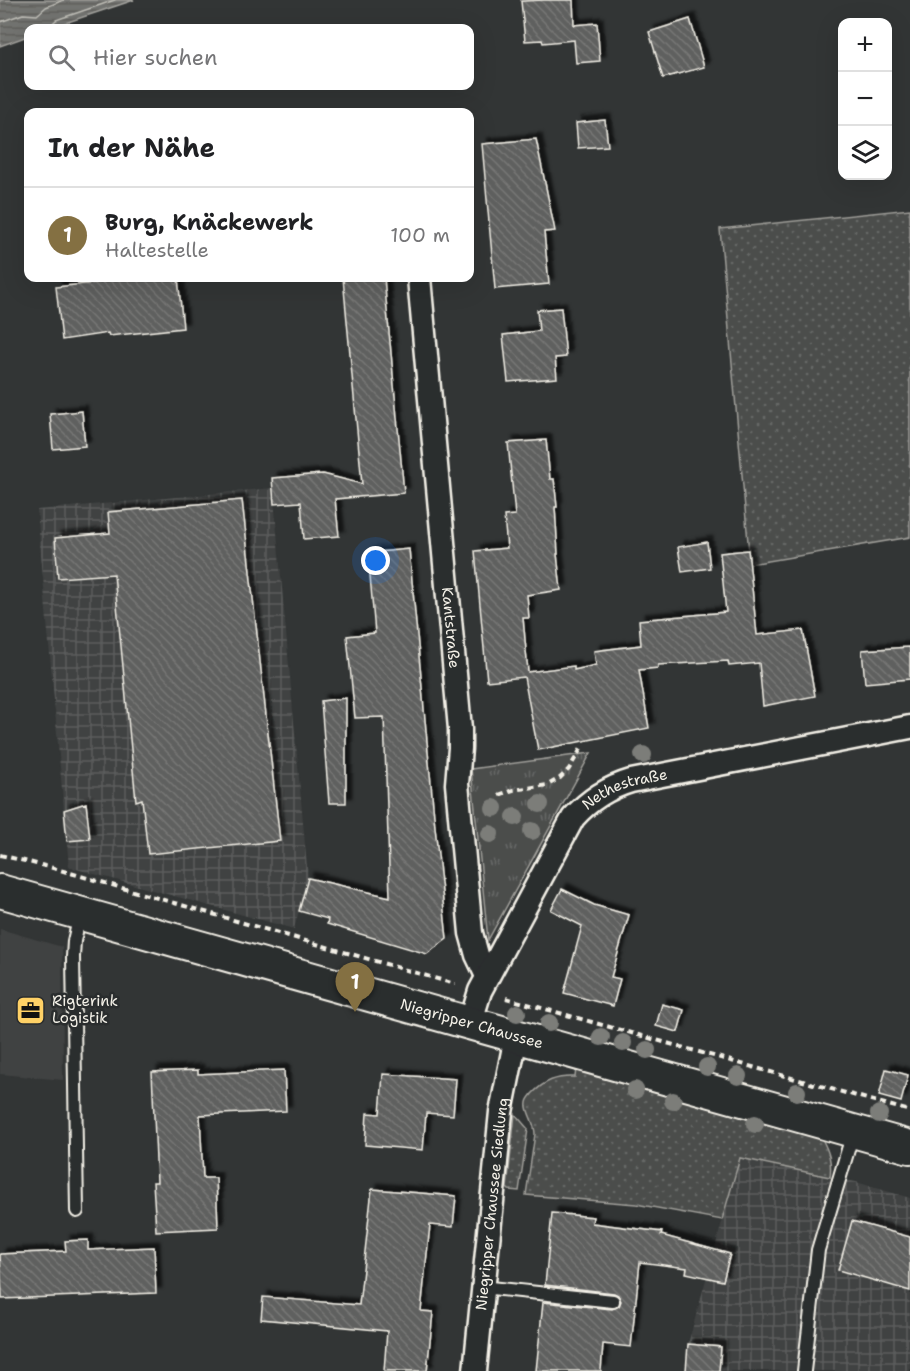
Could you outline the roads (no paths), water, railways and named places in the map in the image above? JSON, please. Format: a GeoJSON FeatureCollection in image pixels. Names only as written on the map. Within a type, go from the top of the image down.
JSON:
{"type":"FeatureCollection","features":[{"type":"Feature","properties":{"kind":"main road","name":"Niegripper Chaussee"},"geometry":{"type":"LineString","coordinates":[[0,891],[910,1147]]}},
{"type":"Feature","properties":{"kind":"street","name":"Kantstraße"},"geometry":{"type":"LineString","coordinates":[[419,282],[460,729],[457,784],[471,933],[477,955],[487,976]]}},
{"type":"Feature","properties":{"kind":"street","name":"Nethestraße"},"geometry":{"type":"LineString","coordinates":[[470,1024],[480,990],[487,976],[573,818],[584,805],[597,796],[615,786],[631,781],[910,728]]}},
{"type":"Feature","properties":{"kind":"street","name":"Niegripper Chaussee Siedlung"},"geometry":{"type":"LineString","coordinates":[[475,1371],[501,1112],[516,1037]]}},
{"type":"Feature","properties":{"kind":"lane"},"geometry":{"type":"LineString","coordinates":[[77,1211],[73,957],[74,941],[81,914]]}},
{"type":"Feature","properties":{"kind":"lane"},"geometry":{"type":"LineString","coordinates":[[804,1371],[818,1250],[854,1131]]}},
{"type":"Feature","properties":{"kind":"lane"},"geometry":{"type":"LineString","coordinates":[[483,1287],[613,1301]]}},
{"type":"Feature","properties":{"kind":"water"},"geometry":{"type":"Polygon","coordinates":[[[0,0],[134,0],[62,24],[24,24],[24,37],[0,46],[0,0]]]}},
{"type":"Feature","properties":{"kind":"place","name":"Rigterink Logistik"},"geometry":{"type":"Point","coordinates":[31,1010]}},
{"type":"Feature","properties":{"kind":"place","name":"Burg, Knäckewerk"},"geometry":{"type":"Point","coordinates":[355,1012]}}]}
